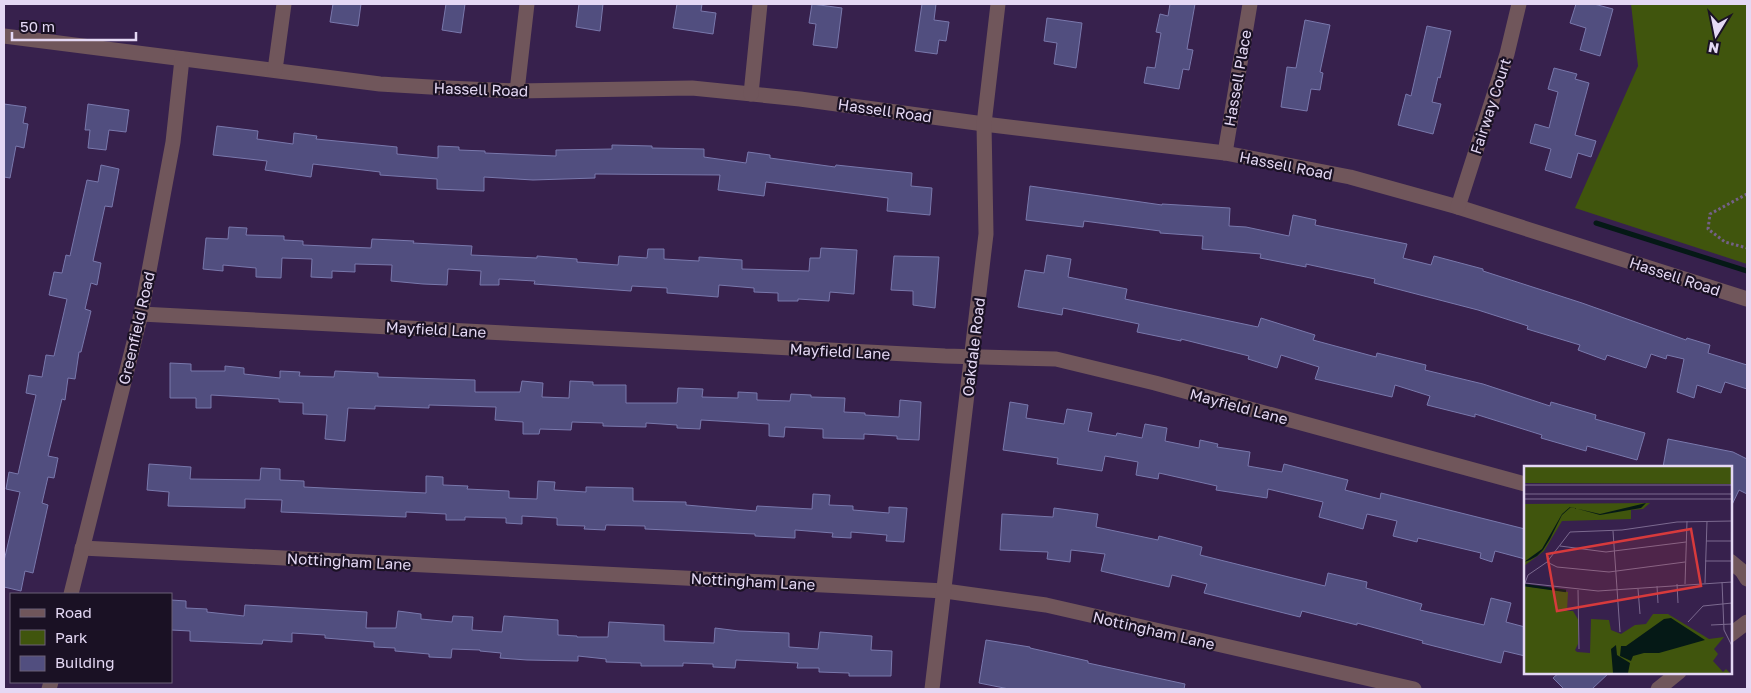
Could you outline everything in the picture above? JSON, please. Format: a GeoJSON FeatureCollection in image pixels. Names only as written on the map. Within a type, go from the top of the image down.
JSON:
{"type":"FeatureCollection","features":[{"type":"Feature","properties":{"kind":"street"},"geometry":{"type":"LineString","coordinates":[[274,70],[284,4]]}},
{"type":"Feature","properties":{"kind":"street"},"geometry":{"type":"LineString","coordinates":[[517,91],[527,4]]}},
{"type":"Feature","properties":{"kind":"street"},"geometry":{"type":"LineString","coordinates":[[751,94],[760,4]]}},
{"type":"Feature","properties":{"kind":"street","name":"Oakdale Road"},"geometry":{"type":"LineString","coordinates":[[932,689],[986,234],[984,124],[998,4]]}},
{"type":"Feature","properties":{"kind":"street","name":"Hassell Place"},"geometry":{"type":"LineString","coordinates":[[1224,153],[1250,4]]}},
{"type":"Feature","properties":{"kind":"street","name":"Fairway Court"},"geometry":{"type":"LineString","coordinates":[[1458,206],[1507,54],[1519,4]]}},
{"type":"Feature","properties":{"kind":"street","name":"Hassell Road"},"geometry":{"type":"LineString","coordinates":[[4,36],[380,84],[517,91],[692,88],[800,99],[984,124],[1224,153],[1350,177],[1458,206],[1747,298]]}},
{"type":"Feature","properties":{"kind":"street","name":"Greenfield Road"},"geometry":{"type":"LineString","coordinates":[[71,593],[141,314],[173,142],[182,59]]}},
{"type":"Feature","properties":{"kind":"street","name":"Mayfield Lane"},"geometry":{"type":"LineString","coordinates":[[141,314],[971,357],[1056,359],[1156,383],[1524,484]]}},
{"type":"Feature","properties":{"kind":"street","name":"Nottingham Lane"},"geometry":{"type":"LineString","coordinates":[[82,548],[945,591],[1046,605],[1414,689]]}},
{"type":"Feature","properties":{"kind":"street"},"geometry":{"type":"LineString","coordinates":[[1731,562],[1742,571],[1747,579]]}},
{"type":"Feature","properties":{"kind":"street"},"geometry":{"type":"LineString","coordinates":[[1731,634],[1747,622]]}},
{"type":"Feature","properties":{"kind":"street"},"geometry":{"type":"LineString","coordinates":[[1658,689],[1678,673]]}},
{"type":"Feature","properties":{"kind":"path"},"geometry":{"type":"LineString","coordinates":[[1747,194],[1710,214],[1708,229],[1725,242],[1747,248]]}},
{"type":"Feature","properties":{"kind":"green space"},"geometry":{"type":"Polygon","coordinates":[[[1631,4],[1747,4],[1747,264],[1575,208],[1638,66],[1631,4]]]}},
{"type":"Feature","properties":{"kind":"building"},"geometry":{"type":"Polygon","coordinates":[[[333,4],[361,4],[358,26],[330,22],[333,4]]]}},
{"type":"Feature","properties":{"kind":"building"},"geometry":{"type":"Polygon","coordinates":[[[446,4],[465,4],[461,33],[442,30],[446,4]]]}},
{"type":"Feature","properties":{"kind":"building"},"geometry":{"type":"Polygon","coordinates":[[[579,4],[603,4],[600,31],[576,27],[579,4]]]}},
{"type":"Feature","properties":{"kind":"building"},"geometry":{"type":"Polygon","coordinates":[[[677,4],[702,4],[701,11],[716,13],[713,34],[673,28],[677,4]]]}},
{"type":"Feature","properties":{"kind":"building"},"geometry":{"type":"Polygon","coordinates":[[[812,4],[842,8],[837,48],[813,45],[816,24],[809,23],[812,4]]]}},
{"type":"Feature","properties":{"kind":"building"},"geometry":{"type":"Polygon","coordinates":[[[922,4],[936,4],[934,20],[949,22],[946,41],[939,40],[937,54],[915,51],[922,4]]]}},
{"type":"Feature","properties":{"kind":"building"},"geometry":{"type":"Polygon","coordinates":[[[1170,4],[1195,4],[1187,49],[1193,50],[1189,70],[1183,69],[1179,89],[1144,83],[1147,67],[1155,68],[1161,33],[1156,32],[1160,14],[1168,16],[1170,4]]]}},
{"type":"Feature","properties":{"kind":"building"},"geometry":{"type":"Polygon","coordinates":[[[1576,4],[1594,4],[1613,9],[1600,56],[1580,50],[1586,28],[1570,23],[1576,4]]]}},
{"type":"Feature","properties":{"kind":"building"},"geometry":{"type":"Polygon","coordinates":[[[1047,18],[1082,23],[1076,68],[1054,64],[1057,43],[1044,41],[1047,18]]]}},
{"type":"Feature","properties":{"kind":"building"},"geometry":{"type":"Polygon","coordinates":[[[1305,20],[1330,25],[1320,72],[1323,73],[1320,90],[1311,89],[1307,111],[1281,107],[1287,67],[1296,68],[1305,20]]]}},
{"type":"Feature","properties":{"kind":"building"},"geometry":{"type":"Polygon","coordinates":[[[1427,26],[1451,31],[1440,78],[1438,77],[1432,102],[1441,104],[1433,134],[1398,125],[1406,94],[1411,96],[1427,26]]]}},
{"type":"Feature","properties":{"kind":"building"},"geometry":{"type":"Polygon","coordinates":[[[1554,68],[1577,74],[1575,79],[1589,83],[1575,135],[1596,141],[1591,157],[1578,153],[1571,178],[1545,170],[1551,149],[1530,143],[1535,124],[1549,128],[1558,92],[1548,89],[1554,68]]]}},
{"type":"Feature","properties":{"kind":"building"},"geometry":{"type":"Polygon","coordinates":[[[4,104],[26,107],[23,123],[28,124],[24,148],[16,146],[10,178],[4,177],[4,104]]]}},
{"type":"Feature","properties":{"kind":"building"},"geometry":{"type":"Polygon","coordinates":[[[88,104],[129,110],[126,132],[109,130],[106,150],[88,148],[90,130],[85,130],[88,104]]]}},
{"type":"Feature","properties":{"kind":"building"},"geometry":{"type":"Polygon","coordinates":[[[217,126],[258,131],[257,139],[293,144],[294,133],[317,136],[316,139],[397,147],[397,154],[438,158],[438,146],[459,147],[459,150],[485,151],[485,153],[556,156],[556,150],[612,149],[612,145],[652,146],[652,148],[704,149],[704,157],[746,163],[748,152],[770,155],[770,158],[835,167],[836,165],[912,173],[911,186],[932,188],[930,215],[887,211],[888,198],[766,182],[764,196],[718,190],[720,175],[595,174],[595,178],[533,180],[484,177],[484,191],[437,189],[437,179],[380,175],[380,172],[313,164],[311,177],[265,170],[267,161],[213,155],[217,126]]]}},
{"type":"Feature","properties":{"kind":"building"},"geometry":{"type":"Polygon","coordinates":[[[101,165],[119,169],[112,207],[105,206],[93,261],[101,263],[97,285],[91,283],[85,309],[91,311],[81,352],[79,352],[75,379],[68,378],[65,400],[62,399],[48,456],[58,458],[54,478],[48,477],[42,503],[48,505],[33,573],[25,571],[21,591],[4,587],[4,561],[20,492],[6,489],[9,472],[18,474],[36,395],[26,393],[29,375],[42,377],[46,355],[54,356],[67,299],[49,295],[54,272],[62,273],[66,255],[70,256],[87,180],[98,182],[101,165]]]}},
{"type":"Feature","properties":{"kind":"building"},"geometry":{"type":"Polygon","coordinates":[[[1030,186],[1162,205],[1230,208],[1229,226],[1246,227],[1289,236],[1293,215],[1316,220],[1315,225],[1407,244],[1403,258],[1431,265],[1434,256],[1483,269],[1483,271],[1582,303],[1686,340],[1687,338],[1710,345],[1708,353],[1747,365],[1747,389],[1725,382],[1721,393],[1697,385],[1694,398],[1677,392],[1684,359],[1667,355],[1666,359],[1651,354],[1646,368],[1607,355],[1605,360],[1578,350],[1580,345],[1527,329],[1528,326],[1478,310],[1374,283],[1375,279],[1306,264],[1306,267],[1260,258],[1261,254],[1202,249],[1203,236],[1160,233],[1160,231],[1084,221],[1083,227],[1026,220],[1030,186]]]}},
{"type":"Feature","properties":{"kind":"building"},"geometry":{"type":"Polygon","coordinates":[[[229,227],[247,228],[246,235],[284,236],[284,240],[303,241],[303,245],[371,248],[372,239],[414,241],[413,243],[472,246],[471,255],[537,258],[537,256],[577,259],[577,262],[618,265],[619,256],[647,258],[648,249],[664,249],[664,259],[699,261],[699,257],[742,260],[742,269],[809,271],[810,258],[820,258],[821,248],[857,250],[854,294],[830,292],[829,301],[798,299],[798,301],[778,301],[778,293],[754,292],[754,288],[719,285],[718,297],[667,293],[667,288],[632,286],[631,291],[534,284],[535,281],[499,279],[499,285],[480,285],[481,271],[448,269],[447,285],[423,284],[391,281],[392,265],[355,264],[355,272],[332,271],[332,278],[311,277],[312,259],[282,258],[281,278],[256,277],[256,268],[223,265],[223,271],[203,269],[206,238],[228,239],[229,227]]]}},
{"type":"Feature","properties":{"kind":"building"},"geometry":{"type":"Polygon","coordinates":[[[1047,255],[1071,259],[1068,277],[1127,289],[1125,299],[1258,327],[1261,318],[1315,335],[1313,340],[1376,357],[1377,353],[1426,365],[1425,370],[1483,384],[1550,406],[1551,402],[1596,415],[1595,419],[1645,433],[1637,460],[1587,446],[1586,451],[1541,438],[1542,435],[1475,414],[1475,417],[1427,405],[1430,396],[1395,385],[1392,397],[1315,379],[1319,367],[1281,355],[1277,368],[1248,359],[1249,356],[1181,339],[1181,341],[1137,332],[1139,324],[1063,308],[1062,315],[1018,307],[1025,270],[1044,273],[1047,255]]]}},
{"type":"Feature","properties":{"kind":"building"},"geometry":{"type":"Polygon","coordinates":[[[894,256],[939,257],[935,308],[913,305],[913,291],[891,290],[894,256]]]}},
{"type":"Feature","properties":{"kind":"building"},"geometry":{"type":"Polygon","coordinates":[[[170,363],[191,364],[191,371],[225,371],[225,366],[244,368],[244,374],[280,378],[280,371],[300,372],[299,376],[334,377],[335,371],[378,373],[378,377],[475,380],[475,392],[520,392],[522,381],[543,383],[542,397],[569,398],[570,381],[593,382],[593,385],[626,385],[626,403],[677,403],[678,388],[703,389],[702,397],[738,398],[738,392],[757,393],[757,400],[790,401],[791,394],[811,395],[811,397],[845,398],[844,412],[899,417],[900,400],[921,402],[919,440],[897,439],[897,436],[864,434],[864,439],[823,438],[823,429],[785,427],[784,437],[769,436],[769,424],[701,420],[700,429],[677,428],[677,425],[646,423],[646,427],[603,426],[603,423],[572,422],[571,430],[540,429],[539,434],[523,434],[523,422],[495,420],[496,407],[429,405],[429,408],[375,406],[375,409],[348,408],[345,441],[325,439],[327,415],[303,414],[303,403],[279,402],[279,399],[211,395],[211,408],[196,408],[196,398],[170,398],[170,363]]]}},
{"type":"Feature","properties":{"kind":"building"},"geometry":{"type":"Polygon","coordinates":[[[1010,402],[1028,405],[1026,418],[1064,424],[1067,409],[1092,413],[1088,431],[1116,436],[1117,433],[1142,438],[1145,424],[1167,428],[1165,441],[1199,448],[1200,440],[1218,444],[1217,447],[1250,452],[1248,466],[1282,472],[1284,464],[1348,480],[1345,490],[1380,499],[1381,493],[1524,529],[1524,559],[1495,551],[1492,562],[1480,558],[1481,553],[1418,538],[1417,542],[1393,536],[1397,521],[1367,514],[1363,529],[1319,517],[1323,502],[1268,489],[1267,498],[1216,490],[1217,486],[1159,473],[1158,479],[1136,475],[1138,462],[1105,456],[1102,471],[1057,464],[1058,458],[1003,450],[1010,402]]]}},
{"type":"Feature","properties":{"kind":"building"},"geometry":{"type":"Polygon","coordinates":[[[1668,439],[1733,452],[1747,459],[1747,494],[1739,490],[1731,507],[1731,466],[1663,466],[1668,439]]]}},
{"type":"Feature","properties":{"kind":"building"},"geometry":{"type":"Polygon","coordinates":[[[149,464],[191,467],[190,479],[260,480],[261,468],[280,469],[280,480],[304,481],[304,487],[426,493],[426,476],[443,477],[443,485],[468,486],[467,489],[509,491],[509,498],[537,499],[538,481],[555,482],[554,490],[586,492],[586,487],[633,488],[633,501],[686,502],[686,505],[756,511],[757,506],[812,509],[813,494],[830,495],[829,505],[853,506],[853,510],[889,513],[889,507],[907,508],[904,542],[886,541],[887,535],[851,532],[851,538],[832,537],[833,533],[795,530],[795,538],[755,536],[755,534],[645,529],[645,526],[606,525],[605,530],[584,529],[585,526],[557,525],[557,518],[522,516],[522,524],[506,523],[506,518],[465,517],[465,520],[446,520],[446,514],[406,512],[406,517],[281,512],[282,500],[245,499],[245,508],[168,506],[169,492],[147,490],[149,464]]]}},
{"type":"Feature","properties":{"kind":"building"},"geometry":{"type":"Polygon","coordinates":[[[1054,508],[1098,514],[1096,527],[1158,540],[1159,536],[1202,547],[1200,555],[1325,586],[1328,573],[1367,582],[1366,588],[1422,604],[1420,610],[1484,625],[1491,598],[1511,603],[1506,622],[1524,627],[1524,656],[1504,651],[1501,663],[1422,643],[1423,641],[1357,623],[1357,625],[1302,611],[1300,617],[1204,593],[1207,584],[1172,575],[1169,587],[1101,571],[1105,554],[1071,550],[1070,562],[1047,559],[1048,552],[1000,550],[1002,514],[1053,517],[1054,508]]]}},
{"type":"Feature","properties":{"kind":"building"},"geometry":{"type":"Polygon","coordinates":[[[172,600],[186,601],[186,608],[207,609],[207,612],[244,616],[245,605],[367,612],[366,628],[396,628],[398,611],[421,614],[421,619],[452,622],[453,616],[473,617],[472,630],[502,632],[504,616],[558,620],[558,635],[577,637],[608,637],[609,622],[664,625],[664,641],[714,643],[715,628],[789,633],[789,647],[818,649],[820,632],[872,636],[871,650],[892,651],[891,676],[849,676],[849,673],[819,672],[819,668],[797,668],[798,663],[736,660],[735,668],[713,667],[713,664],[683,663],[683,666],[641,666],[641,663],[606,662],[606,659],[578,656],[578,661],[500,658],[501,653],[452,649],[451,658],[429,657],[429,654],[395,651],[395,648],[374,647],[374,642],[325,638],[325,635],[292,633],[292,642],[263,640],[262,644],[190,641],[190,631],[172,630],[172,600]]]}},
{"type":"Feature","properties":{"kind":"building"},"geometry":{"type":"Polygon","coordinates":[[[986,640],[1030,647],[1088,661],[1088,663],[1185,684],[1184,689],[1009,689],[979,683],[986,640]]]}},
{"type":"Feature","properties":{"kind":"building"},"geometry":{"type":"Polygon","coordinates":[[[1559,673],[1609,673],[1592,689],[1564,689],[1553,678],[1559,673]]]}},
{"type":"Feature","properties":{"kind":"waterway"},"geometry":{"type":"LineString","coordinates":[[1596,223],[1747,271]]}}]}
